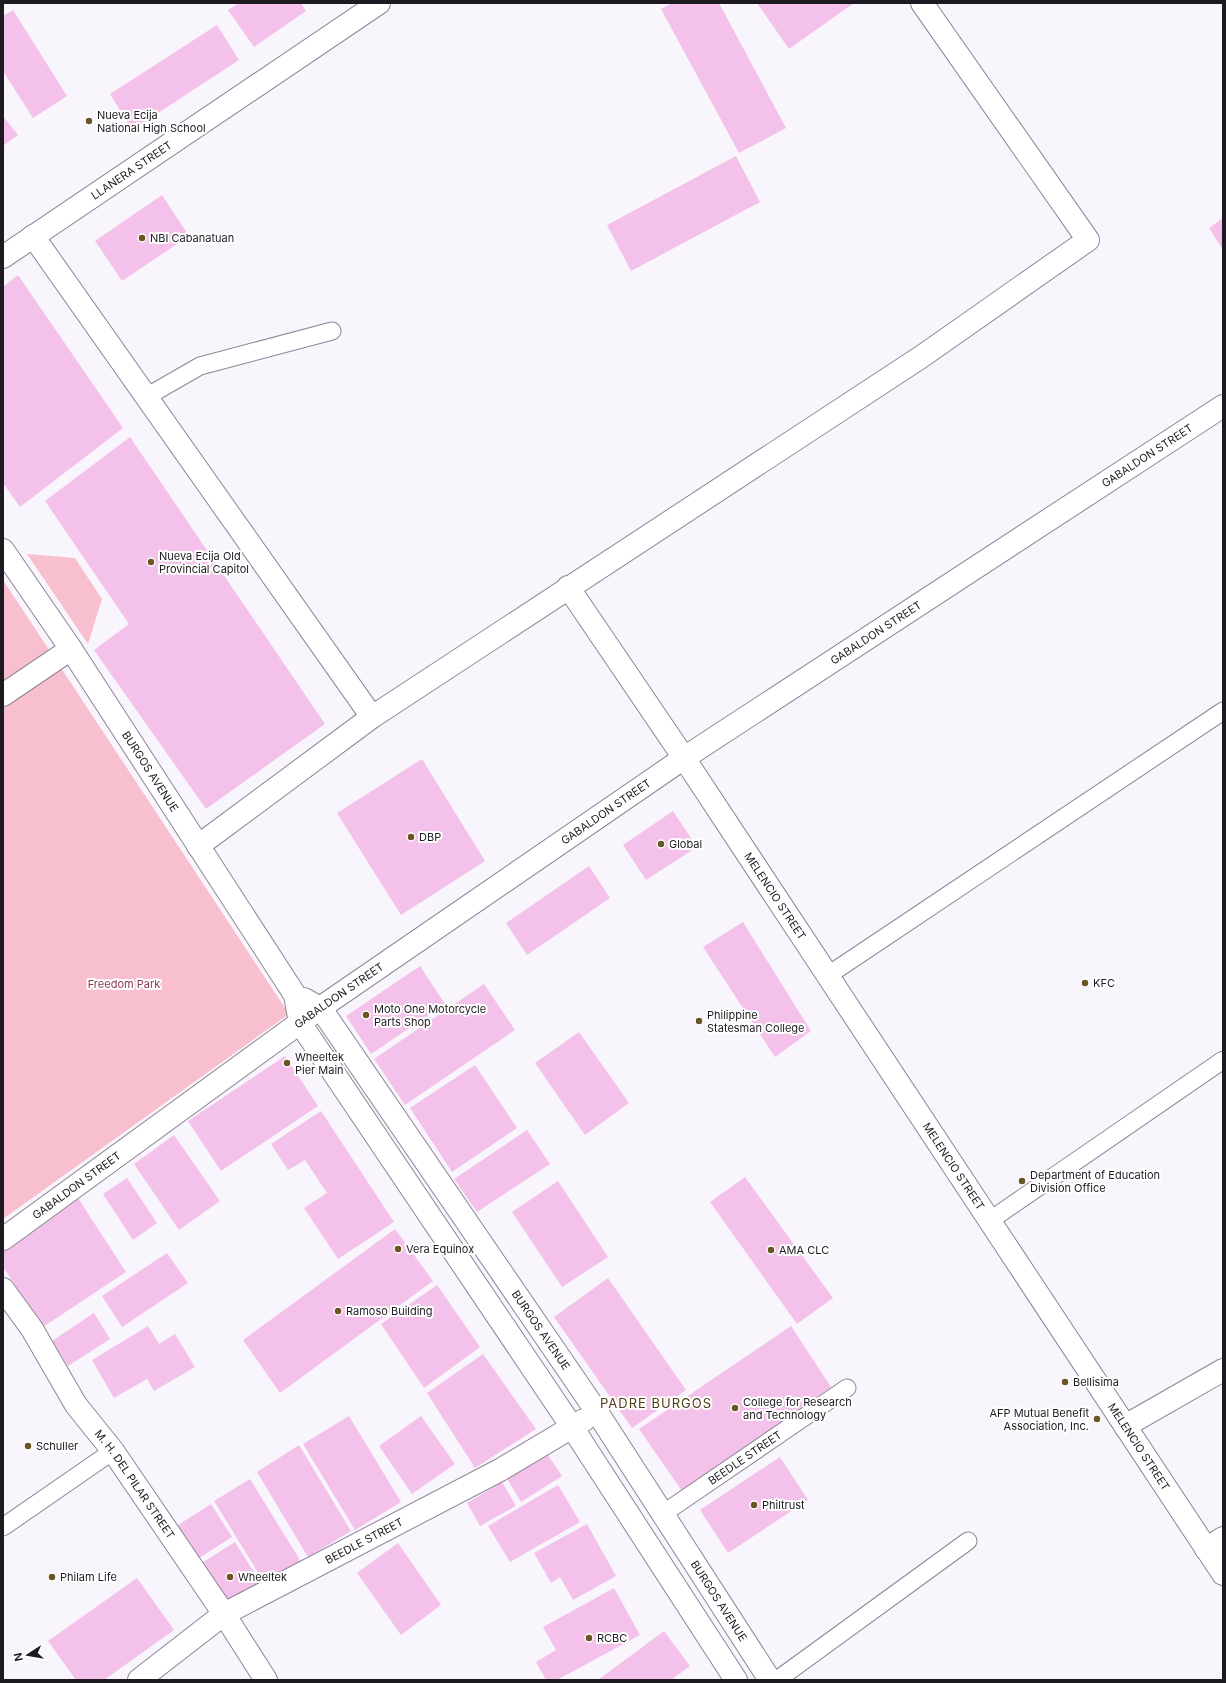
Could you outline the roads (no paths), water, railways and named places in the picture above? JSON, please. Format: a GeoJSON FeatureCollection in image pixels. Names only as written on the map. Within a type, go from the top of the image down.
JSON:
{"type":"FeatureCollection","features":[{"type":"Feature","properties":{"kind":"street","name":"LLANERA STREET"},"geometry":{"type":"LineString","coordinates":[[3,257],[379,3]]}},
{"type":"Feature","properties":{"kind":"street"},"geometry":{"type":"LineString","coordinates":[[198,846],[372,717],[921,357],[1088,240],[922,3]]}},
{"type":"Feature","properties":{"kind":"street"},"geometry":{"type":"LineString","coordinates":[[33,236],[372,717]]}},
{"type":"Feature","properties":{"kind":"street","name":"GABALDON STREET"},"geometry":{"type":"LineString","coordinates":[[3,1239],[320,1008],[684,758],[1223,406]]}},
{"type":"Feature","properties":{"kind":"street","name":"BURGOS AVENUE"},"geometry":{"type":"LineString","coordinates":[[5,556],[71,649],[295,995],[300,1023],[572,1427],[736,1680]]}},
{"type":"Feature","properties":{"kind":"street","name":"MELENCIO STREET"},"geometry":{"type":"LineString","coordinates":[[568,588],[684,758],[1125,1426],[1215,1543],[1223,1574]]}},
{"type":"Feature","properties":{"kind":"street"},"geometry":{"type":"LineString","coordinates":[[3,695],[71,649]]}},
{"type":"Feature","properties":{"kind":"street","name":"BURGOS AVENUE"},"geometry":{"type":"LineString","coordinates":[[295,995],[320,1008],[597,1412],[664,1513],[765,1671]]}},
{"type":"Feature","properties":{"kind":"street","name":"M. H. DEL PILAR STREET"},"geometry":{"type":"LineString","coordinates":[[3,1289],[32,1329],[76,1405],[113,1451],[224,1614],[266,1680]]}},
{"type":"Feature","properties":{"kind":"street"},"geometry":{"type":"LineString","coordinates":[[1125,1426],[1223,1370]]}},
{"type":"Feature","properties":{"kind":"street","name":"BEEDLE STREET"},"geometry":{"type":"LineString","coordinates":[[139,1680],[224,1614],[500,1470],[597,1412]]}},
{"type":"Feature","properties":{"kind":"street"},"geometry":{"type":"LineString","coordinates":[[736,1680],[765,1671]]}},
{"type":"Feature","properties":{"kind":"lane"},"geometry":{"type":"LineString","coordinates":[[146,396],[205,365],[332,331]]}},
{"type":"Feature","properties":{"kind":"lane"},"geometry":{"type":"LineString","coordinates":[[827,976],[1223,711]]}},
{"type":"Feature","properties":{"kind":"lane"},"geometry":{"type":"LineString","coordinates":[[989,1221],[1223,1060]]}},
{"type":"Feature","properties":{"kind":"lane","name":"BEEDLE STREET"},"geometry":{"type":"LineString","coordinates":[[664,1513],[847,1388]]}},
{"type":"Feature","properties":{"kind":"lane"},"geometry":{"type":"LineString","coordinates":[[3,1527],[113,1451]]}},
{"type":"Feature","properties":{"kind":"lane"},"geometry":{"type":"LineString","coordinates":[[777,1680],[968,1541]]}},
{"type":"Feature","properties":{"kind":"place","name":"Nueva Ecija National High School"},"geometry":{"type":"Point","coordinates":[89,121]}},
{"type":"Feature","properties":{"kind":"place","name":"NBI Cabanatuan"},"geometry":{"type":"Point","coordinates":[142,238]}},
{"type":"Feature","properties":{"kind":"place","name":"Nueva Ecija Old Provincial Capitol"},"geometry":{"type":"Point","coordinates":[151,562]}},
{"type":"Feature","properties":{"kind":"place","name":"DBP"},"geometry":{"type":"Point","coordinates":[411,837]}},
{"type":"Feature","properties":{"kind":"place","name":"Global"},"geometry":{"type":"Point","coordinates":[661,844]}},
{"type":"Feature","properties":{"kind":"place","name":"KFC"},"geometry":{"type":"Point","coordinates":[1085,983]}},
{"type":"Feature","properties":{"kind":"place","name":"Moto One Motorcycle Parts Shop"},"geometry":{"type":"Point","coordinates":[366,1015]}},
{"type":"Feature","properties":{"kind":"place","name":"Philippine Statesman College"},"geometry":{"type":"Point","coordinates":[699,1021]}},
{"type":"Feature","properties":{"kind":"place","name":"Wheeltek Pier Main"},"geometry":{"type":"Point","coordinates":[287,1063]}},
{"type":"Feature","properties":{"kind":"place","name":"Department of Education Division Office"},"geometry":{"type":"Point","coordinates":[1022,1181]}},
{"type":"Feature","properties":{"kind":"place","name":"Vera Equinox"},"geometry":{"type":"Point","coordinates":[398,1249]}},
{"type":"Feature","properties":{"kind":"place","name":"AMA CLC"},"geometry":{"type":"Point","coordinates":[771,1250]}},
{"type":"Feature","properties":{"kind":"place","name":"Ramoso Building"},"geometry":{"type":"Point","coordinates":[338,1311]}},
{"type":"Feature","properties":{"kind":"place","name":"Bellisima"},"geometry":{"type":"Point","coordinates":[1065,1382]}},
{"type":"Feature","properties":{"kind":"place","name":"College for Research and Technology"},"geometry":{"type":"Point","coordinates":[735,1408]}},
{"type":"Feature","properties":{"kind":"place","name":"AFP Mutual Benefit Association, Inc."},"geometry":{"type":"Point","coordinates":[1097,1419]}},
{"type":"Feature","properties":{"kind":"place","name":"Schuller"},"geometry":{"type":"Point","coordinates":[28,1446]}},
{"type":"Feature","properties":{"kind":"place","name":"Philtrust"},"geometry":{"type":"Point","coordinates":[754,1505]}},
{"type":"Feature","properties":{"kind":"place","name":"Philam Life"},"geometry":{"type":"Point","coordinates":[52,1577]}},
{"type":"Feature","properties":{"kind":"place","name":"Wheeltek"},"geometry":{"type":"Point","coordinates":[230,1577]}},
{"type":"Feature","properties":{"kind":"place","name":"RCBC"},"geometry":{"type":"Point","coordinates":[589,1638]}},
{"type":"Feature","properties":{"kind":"district","name":"PADRE BURGOS"},"geometry":{"type":"Point","coordinates":[656,1403]}},
{"type":"Feature","properties":{"kind":"park label","name":"Freedom Park"},"geometry":{"type":"Point","coordinates":[124,984]}}]}
